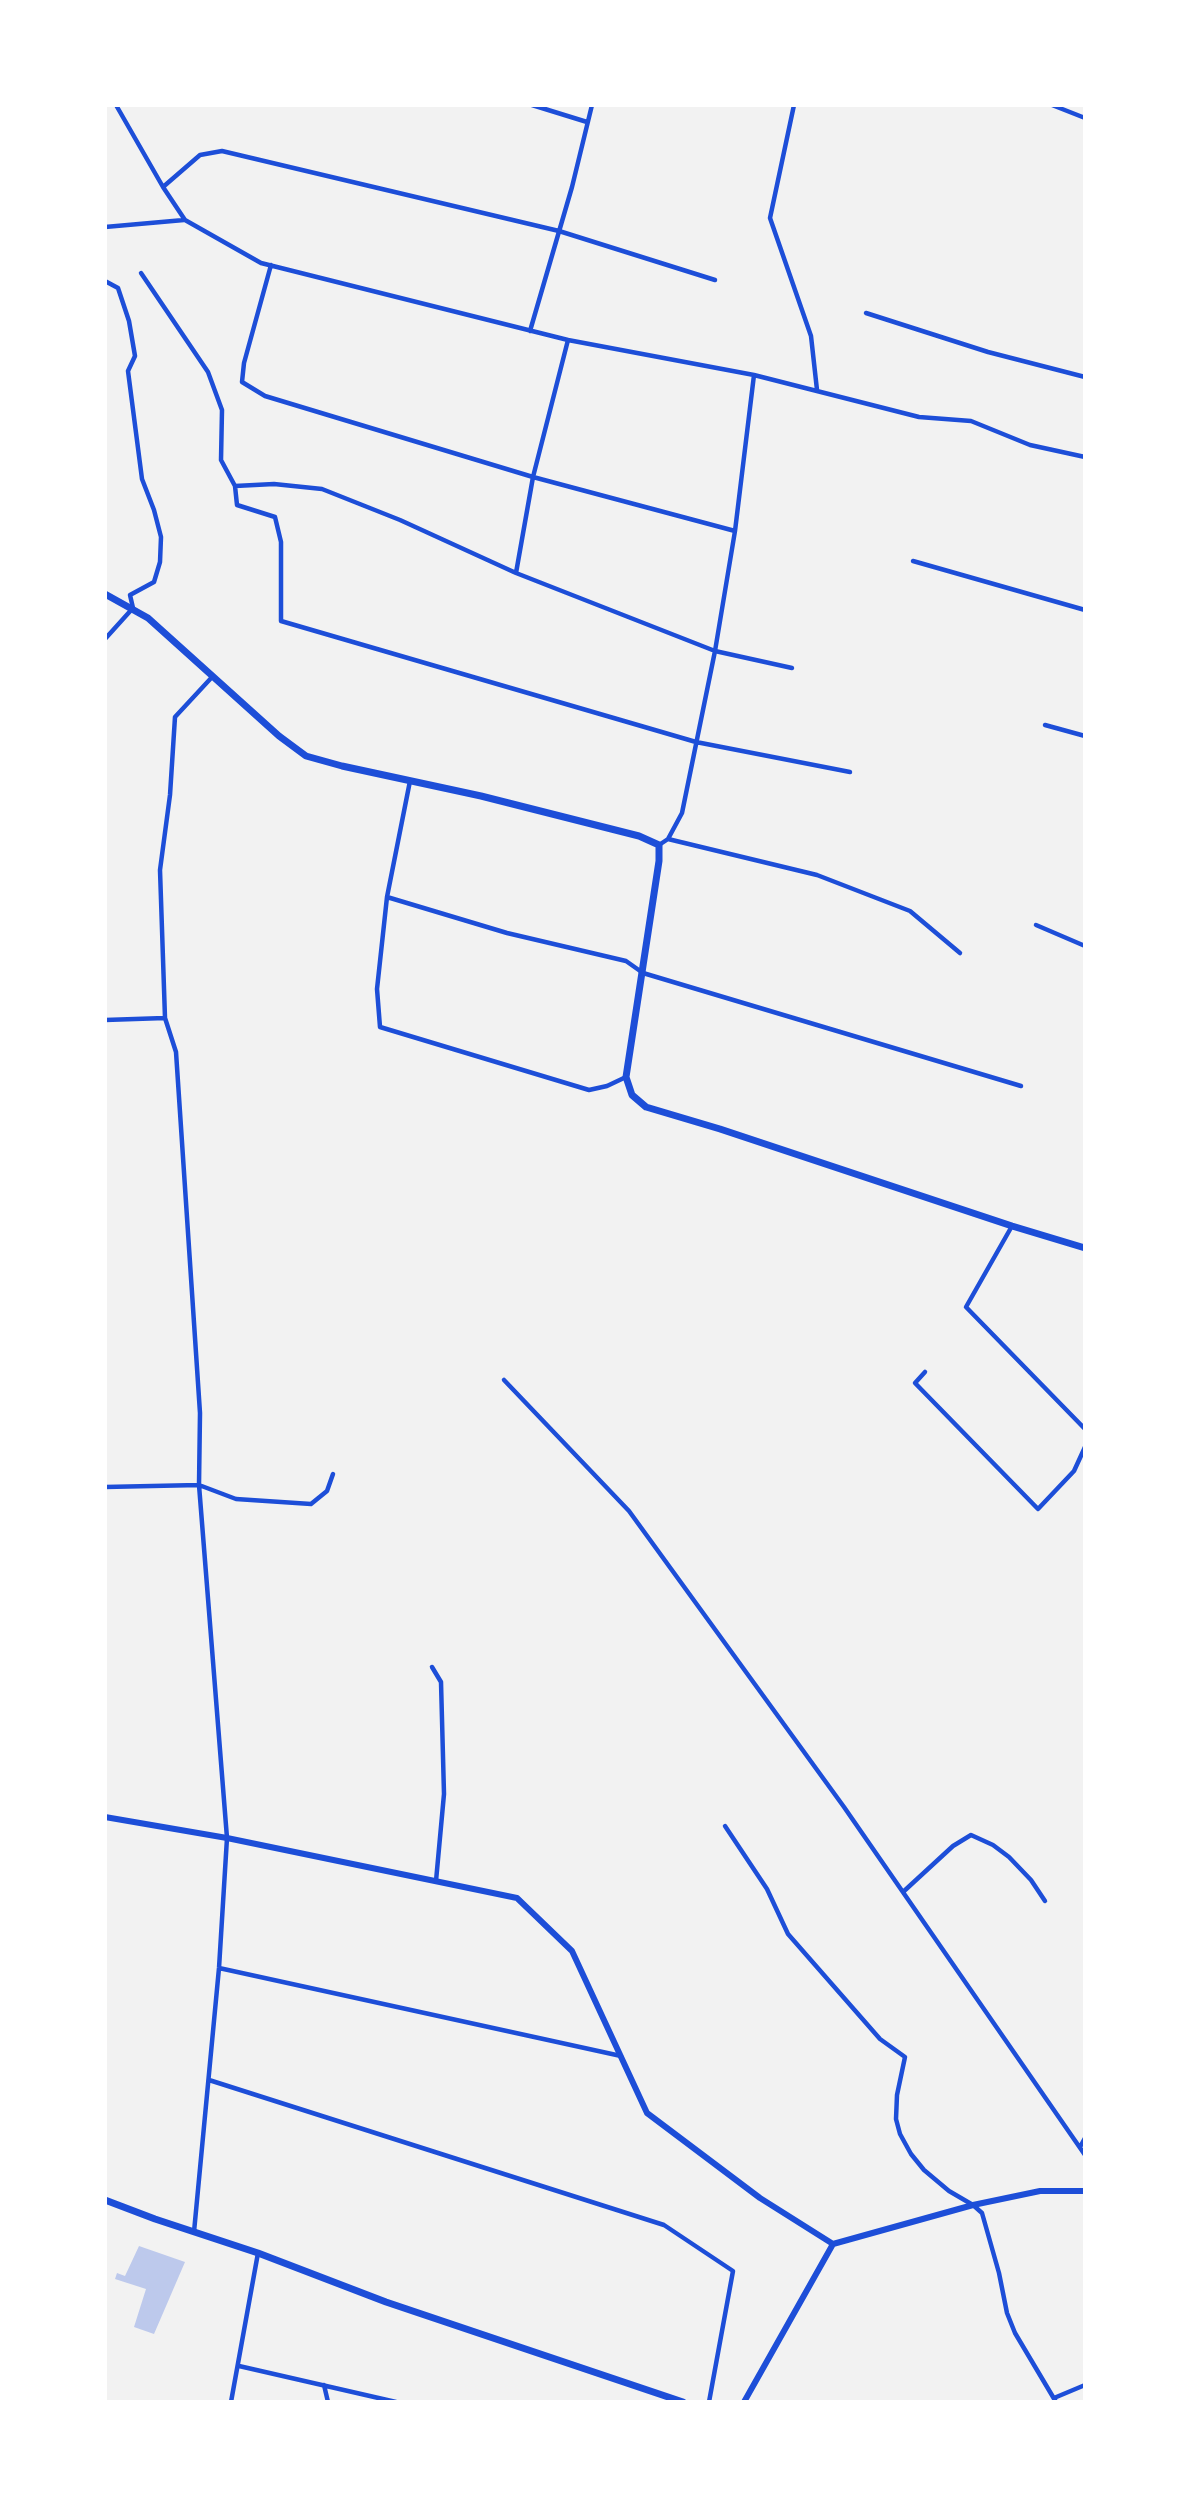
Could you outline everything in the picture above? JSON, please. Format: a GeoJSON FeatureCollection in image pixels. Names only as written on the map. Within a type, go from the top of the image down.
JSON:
{"type":"FeatureCollection","features":[{"type":"Feature","properties":{"kind":"main road"},"geometry":{"type":"LineString","coordinates":[[105,594],[148,618],[279,736],[306,756],[560,816],[639,836],[659,845],[659,861],[626,1077],[632,1095],[646,1107],[1085,1248]]}},
{"type":"Feature","properties":{"kind":"main road"},"geometry":{"type":"LineString","coordinates":[[105,2200],[258,2253],[386,2302],[682,2402]]}},
{"type":"Feature","properties":{"kind":"street"},"geometry":{"type":"LineString","coordinates":[[116,105],[184,220],[261,262],[568,340],[754,375],[919,417],[971,421],[1030,445],[1085,457]]}},
{"type":"Feature","properties":{"kind":"street"},"geometry":{"type":"LineString","coordinates":[[532,105],[587,122]]}},
{"type":"Feature","properties":{"kind":"street"},"geometry":{"type":"LineString","coordinates":[[530,331],[572,187],[592,105]]}},
{"type":"Feature","properties":{"kind":"street"},"geometry":{"type":"LineString","coordinates":[[794,105],[770,218],[811,336],[817,390]]}},
{"type":"Feature","properties":{"kind":"street"},"geometry":{"type":"LineString","coordinates":[[1052,105],[1085,118]]}},
{"type":"Feature","properties":{"kind":"street"},"geometry":{"type":"LineString","coordinates":[[163,187],[200,155],[222,152],[559,230],[715,280]]}},
{"type":"Feature","properties":{"kind":"street"},"geometry":{"type":"LineString","coordinates":[[105,227],[184,220]]}},
{"type":"Feature","properties":{"kind":"street"},"geometry":{"type":"LineString","coordinates":[[271,265],[244,363],[242,382],[265,396],[533,477],[735,531]]}},
{"type":"Feature","properties":{"kind":"street"},"geometry":{"type":"LineString","coordinates":[[141,273],[208,372],[222,410],[221,460],[235,486],[237,505],[275,517],[281,542],[281,621],[696,742],[850,772]]}},
{"type":"Feature","properties":{"kind":"street"},"geometry":{"type":"LineString","coordinates":[[105,281],[118,289],[129,321],[135,356],[128,371],[142,479],[161,537],[160,562],[154,582],[131,595],[133,608],[105,639]]}},
{"type":"Feature","properties":{"kind":"street"},"geometry":{"type":"LineString","coordinates":[[866,313],[988,352],[1085,377]]}},
{"type":"Feature","properties":{"kind":"street"},"geometry":{"type":"LineString","coordinates":[[516,573],[533,477],[568,340]]}},
{"type":"Feature","properties":{"kind":"street"},"geometry":{"type":"LineString","coordinates":[[659,845],[668,839],[682,813],[715,651],[735,531],[754,375]]}},
{"type":"Feature","properties":{"kind":"street"},"geometry":{"type":"LineString","coordinates":[[235,486],[274,484],[322,489],[400,520],[516,573],[715,651],[792,668]]}},
{"type":"Feature","properties":{"kind":"street"},"geometry":{"type":"LineString","coordinates":[[913,561],[1085,610]]}},
{"type":"Feature","properties":{"kind":"street"},"geometry":{"type":"LineString","coordinates":[[194,2232],[219,1968],[228,1838],[199,1485],[200,1413],[176,1052],[165,1018],[160,870],[170,795],[175,717],[213,676]]}},
{"type":"Feature","properties":{"kind":"street"},"geometry":{"type":"LineString","coordinates":[[1045,725],[1085,736]]}},
{"type":"Feature","properties":{"kind":"street"},"geometry":{"type":"LineString","coordinates":[[410,781],[387,897],[377,989],[380,1027],[589,1090],[607,1086],[626,1077]]}},
{"type":"Feature","properties":{"kind":"street"},"geometry":{"type":"LineString","coordinates":[[668,839],[817,875],[910,911],[960,953]]}},
{"type":"Feature","properties":{"kind":"street"},"geometry":{"type":"LineString","coordinates":[[387,897],[507,933],[626,961],[643,973],[1021,1086]]}},
{"type":"Feature","properties":{"kind":"street"},"geometry":{"type":"LineString","coordinates":[[1036,925],[1085,946]]}},
{"type":"Feature","properties":{"kind":"street"},"geometry":{"type":"LineString","coordinates":[[105,1020],[165,1018]]}},
{"type":"Feature","properties":{"kind":"street"},"geometry":{"type":"LineString","coordinates":[[1012,1226],[966,1307],[1085,1429]]}},
{"type":"Feature","properties":{"kind":"street"},"geometry":{"type":"LineString","coordinates":[[925,1372],[915,1383],[1038,1509],[1074,1471],[1085,1447]]}},
{"type":"Feature","properties":{"kind":"street"},"geometry":{"type":"LineString","coordinates":[[504,1380],[629,1511],[764,1694],[1085,2155]]}},
{"type":"Feature","properties":{"kind":"street"},"geometry":{"type":"LineString","coordinates":[[105,1487],[199,1485],[236,1499],[310,1504],[327,1491],[333,1474]]}},
{"type":"Feature","properties":{"kind":"street"},"geometry":{"type":"LineString","coordinates":[[432,1667],[441,1682],[444,1794],[436,1881]]}},
{"type":"Feature","properties":{"kind":"street"},"geometry":{"type":"LineString","coordinates":[[105,1816],[228,1838],[517,1898],[572,1951],[647,2113],[760,2198],[833,2244]]}},
{"type":"Feature","properties":{"kind":"street"},"geometry":{"type":"LineString","coordinates":[[725,1826],[767,1889],[788,1934],[880,2039],[905,2057],[897,2095],[900,2134],[911,2154],[935,2181],[982,2213],[1007,2313],[1015,2333],[1055,2400],[1085,2385]]}},
{"type":"Feature","properties":{"kind":"street"},"geometry":{"type":"LineString","coordinates":[[903,1892],[953,1846],[971,1835],[993,1845],[1009,1857],[1031,1880],[1045,1901]]}},
{"type":"Feature","properties":{"kind":"street"},"geometry":{"type":"LineString","coordinates":[[219,1968],[621,2056]]}},
{"type":"Feature","properties":{"kind":"street"},"geometry":{"type":"LineString","coordinates":[[209,2081],[664,2225],[733,2271],[709,2402]]}},
{"type":"Feature","properties":{"kind":"street"},"geometry":{"type":"LineString","coordinates":[[1080,2147],[1085,2138]]}},
{"type":"Feature","properties":{"kind":"street"},"geometry":{"type":"LineString","coordinates":[[744,2402],[833,2244],[973,2205],[1040,2191],[1085,2191]]}},
{"type":"Feature","properties":{"kind":"street"},"geometry":{"type":"LineString","coordinates":[[231,2402],[258,2253]]}},
{"type":"Feature","properties":{"kind":"street"},"geometry":{"type":"LineString","coordinates":[[239,2366],[396,2402]]}},
{"type":"Feature","properties":{"kind":"street"},"geometry":{"type":"LineString","coordinates":[[324,2385],[328,2402]]}},
{"type":"Feature","properties":{"kind":"building"},"geometry":{"type":"Polygon","coordinates":[[[139,2246],[185,2262],[154,2334],[134,2327],[146,2289],[115,2279],[117,2273],[125,2276],[139,2246]]]}}]}
